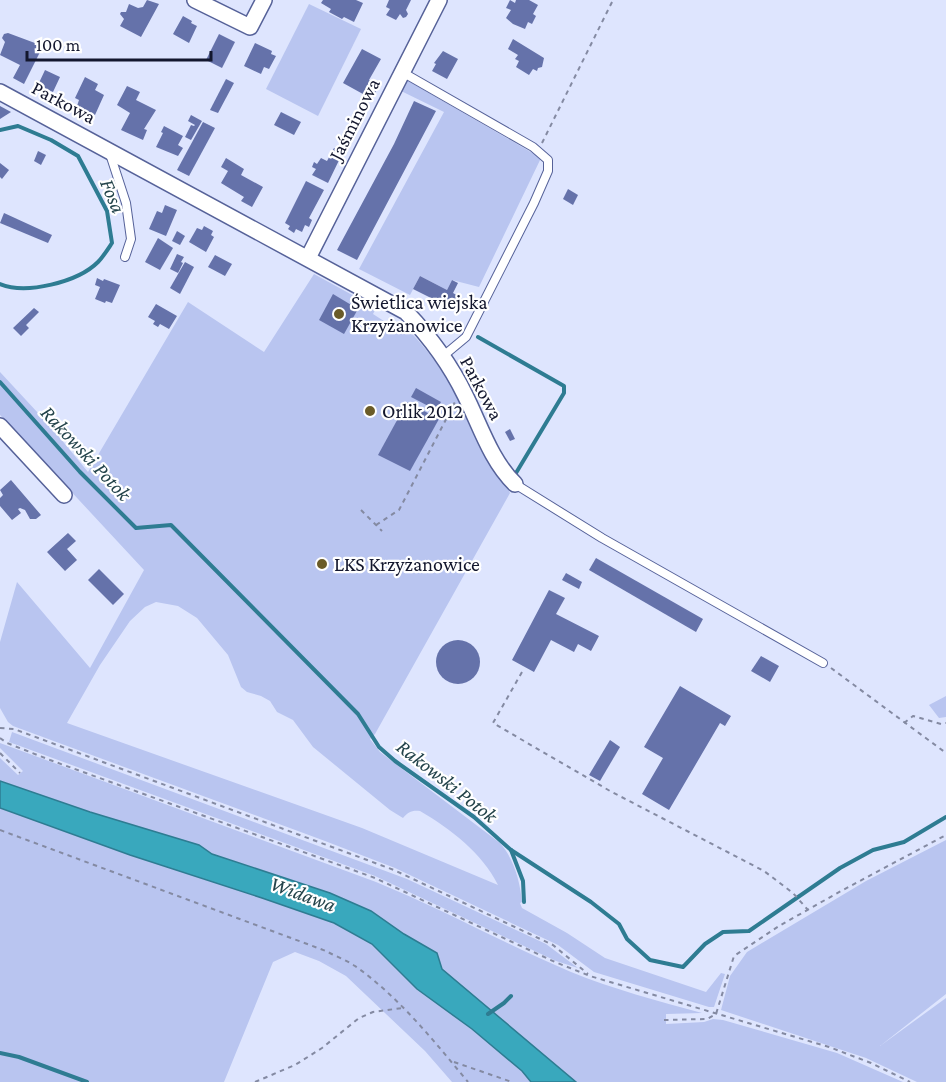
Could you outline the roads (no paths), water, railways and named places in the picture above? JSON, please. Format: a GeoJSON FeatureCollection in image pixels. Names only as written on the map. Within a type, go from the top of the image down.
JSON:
{"type":"FeatureCollection","features":[{"type":"Feature","properties":{"kind":"street"},"geometry":{"type":"LineString","coordinates":[[195,0],[250,27],[264,0]]}},
{"type":"Feature","properties":{"kind":"street","name":"Jaśminowa"},"geometry":{"type":"LineString","coordinates":[[308,258],[439,0]]}},
{"type":"Feature","properties":{"kind":"street","name":"Parkowa"},"geometry":{"type":"LineString","coordinates":[[0,92],[406,312],[431,338],[462,390],[488,445],[515,484]]}},
{"type":"Feature","properties":{"kind":"street"},"geometry":{"type":"LineString","coordinates":[[0,426],[64,495]]}},
{"type":"Feature","properties":{"kind":"lane"},"geometry":{"type":"LineString","coordinates":[[402,72],[539,151],[548,160],[548,171],[534,203],[465,337],[442,357]]}},
{"type":"Feature","properties":{"kind":"lane"},"geometry":{"type":"LineString","coordinates":[[109,150],[126,203],[131,239],[125,257]]}},
{"type":"Feature","properties":{"kind":"lane","name":"Parkowa"},"geometry":{"type":"LineString","coordinates":[[515,484],[594,533],[824,663]]}},
{"type":"Feature","properties":{"kind":"water","name":"Widawa"},"geometry":{"type":"Polygon","coordinates":[[[0,781],[90,812],[199,845],[212,854],[330,893],[371,911],[437,953],[442,969],[576,1082],[531,1082],[522,1071],[472,1029],[417,989],[372,944],[334,923],[130,855],[0,808],[0,781]]]}},
{"type":"Feature","properties":{"kind":"waterway","name":"Fosa"},"geometry":{"type":"LineString","coordinates":[[0,130],[18,126],[51,140],[78,156],[107,211],[112,243],[100,260],[89,269],[65,281],[23,288],[0,284]]}},
{"type":"Feature","properties":{"kind":"waterway"},"geometry":{"type":"LineString","coordinates":[[478,337],[564,386],[564,393],[516,473]]}},
{"type":"Feature","properties":{"kind":"waterway","name":"Rakowski Potok"},"geometry":{"type":"LineString","coordinates":[[0,382],[80,472],[136,528],[171,525],[358,714],[379,747],[474,817],[511,850],[591,902],[619,924],[627,939],[650,960],[683,967],[705,944],[723,932],[749,931],[840,868],[873,850],[904,842],[946,817]]}},
{"type":"Feature","properties":{"kind":"waterway"},"geometry":{"type":"LineString","coordinates":[[511,850],[523,881],[524,902]]}},
{"type":"Feature","properties":{"kind":"waterway"},"geometry":{"type":"LineString","coordinates":[[488,1014],[511,996]]}},
{"type":"Feature","properties":{"kind":"waterway"},"geometry":{"type":"LineString","coordinates":[[0,1053],[19,1057],[87,1082]]}},
{"type":"Feature","properties":{"kind":"place","name":"Świetlica wiejska Krzyżanowice"},"geometry":{"type":"Point","coordinates":[339,314]}},
{"type":"Feature","properties":{"kind":"place","name":"Orlik 2012"},"geometry":{"type":"Point","coordinates":[370,411]}},
{"type":"Feature","properties":{"kind":"place","name":"LKS Krzyżanowice"},"geometry":{"type":"Point","coordinates":[322,564]}}]}
